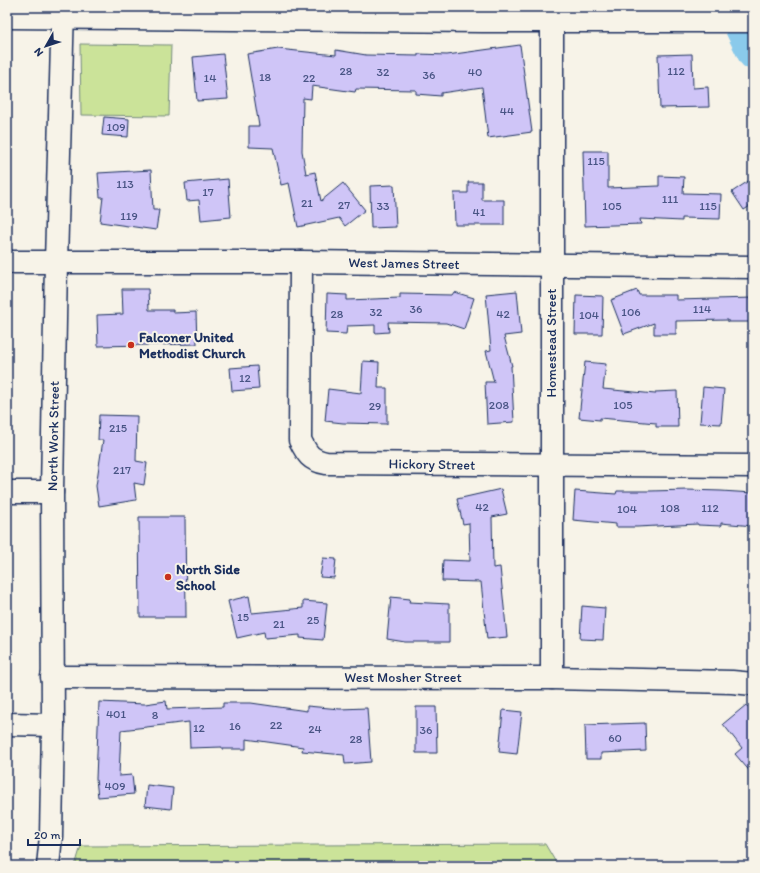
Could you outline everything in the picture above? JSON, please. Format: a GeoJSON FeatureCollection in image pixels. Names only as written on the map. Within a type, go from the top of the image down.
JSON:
{"type":"FeatureCollection","features":[{"type":"Feature","properties":{"kind":"street"},"geometry":{"type":"LineString","coordinates":[[7,17],[63,12],[482,21],[552,13],[753,21]]}},
{"type":"Feature","properties":{"kind":"street","name":"North Work Street"},"geometry":{"type":"LineString","coordinates":[[54,862],[52,492],[56,262],[63,12]]}},
{"type":"Feature","properties":{"kind":"street","name":"Homestead Street"},"geometry":{"type":"LineString","coordinates":[[552,13],[552,678]]}},
{"type":"Feature","properties":{"kind":"street","name":"West James Street"},"geometry":{"type":"LineString","coordinates":[[7,262],[300,262],[753,267]]}},
{"type":"Feature","properties":{"kind":"street","name":"Hickory Street"},"geometry":{"type":"LineString","coordinates":[[300,262],[300,440],[307,454],[316,461],[326,463],[753,466]]}},
{"type":"Feature","properties":{"kind":"street"},"geometry":{"type":"LineString","coordinates":[[7,492],[52,492]]}},
{"type":"Feature","properties":{"kind":"street","name":"West Mosher Street"},"geometry":{"type":"LineString","coordinates":[[52,676],[552,678],[732,682],[753,684]]}},
{"type":"Feature","properties":{"kind":"street"},"geometry":{"type":"LineString","coordinates":[[7,724],[53,725]]}},
{"type":"Feature","properties":{"kind":"green space"},"geometry":{"type":"Polygon","coordinates":[[[80,44],[171,45],[169,116],[81,115],[80,44]]]}},
{"type":"Feature","properties":{"kind":"green space"},"geometry":{"type":"Polygon","coordinates":[[[545,844],[558,866],[75,866],[81,846],[545,844]]]}},
{"type":"Feature","properties":{"kind":"building"},"geometry":{"type":"Polygon","coordinates":[[[520,45],[532,132],[488,138],[482,87],[441,93],[441,96],[416,94],[416,90],[356,89],[355,92],[312,86],[311,99],[303,98],[302,151],[306,174],[315,172],[321,201],[343,183],[365,210],[345,226],[339,218],[298,227],[289,183],[281,185],[273,148],[249,147],[249,126],[259,126],[247,54],[278,49],[336,55],[336,50],[366,55],[418,56],[418,54],[447,55],[520,45]]]}},
{"type":"Feature","properties":{"kind":"building"},"geometry":{"type":"Polygon","coordinates":[[[223,54],[228,99],[197,101],[193,57],[223,54]]]}},
{"type":"Feature","properties":{"kind":"building"},"geometry":{"type":"Polygon","coordinates":[[[692,54],[693,88],[708,87],[709,107],[660,108],[658,55],[692,54]]]}},
{"type":"Feature","properties":{"kind":"building"},"geometry":{"type":"Polygon","coordinates":[[[104,117],[129,119],[128,137],[102,135],[104,117]]]}},
{"type":"Feature","properties":{"kind":"building"},"geometry":{"type":"Polygon","coordinates":[[[583,151],[608,151],[608,188],[659,186],[659,176],[684,177],[683,193],[721,194],[720,219],[682,218],[682,221],[640,219],[641,224],[585,226],[583,151]]]}},
{"type":"Feature","properties":{"kind":"building"},"geometry":{"type":"Polygon","coordinates":[[[151,170],[153,210],[159,210],[156,230],[100,222],[103,197],[100,197],[98,173],[151,170]]]}},
{"type":"Feature","properties":{"kind":"building"},"geometry":{"type":"Polygon","coordinates":[[[753,178],[753,204],[744,210],[732,192],[753,178]]]}},
{"type":"Feature","properties":{"kind":"building"},"geometry":{"type":"Polygon","coordinates":[[[228,179],[231,217],[201,220],[199,200],[187,201],[185,183],[228,179]]]}},
{"type":"Feature","properties":{"kind":"building"},"geometry":{"type":"Polygon","coordinates":[[[468,182],[482,182],[482,200],[504,200],[504,225],[455,225],[454,193],[468,193],[468,182]]]}},
{"type":"Feature","properties":{"kind":"building"},"geometry":{"type":"Polygon","coordinates":[[[394,185],[396,227],[371,228],[370,186],[394,185]]]}},
{"type":"Feature","properties":{"kind":"building"},"geometry":{"type":"Polygon","coordinates":[[[122,289],[148,289],[149,310],[173,310],[173,313],[196,312],[197,344],[98,346],[97,315],[123,314],[122,289]]]}},
{"type":"Feature","properties":{"kind":"building"},"geometry":{"type":"Polygon","coordinates":[[[637,290],[639,295],[676,295],[676,300],[753,298],[753,322],[728,322],[728,320],[676,321],[676,334],[654,334],[654,323],[624,334],[611,300],[637,290]]]}},
{"type":"Feature","properties":{"kind":"building"},"geometry":{"type":"Polygon","coordinates":[[[517,291],[521,334],[504,336],[512,366],[514,422],[487,424],[485,382],[494,382],[486,351],[491,350],[486,294],[517,291]]]}},
{"type":"Feature","properties":{"kind":"building"},"geometry":{"type":"Polygon","coordinates":[[[454,292],[474,298],[464,329],[446,323],[388,322],[389,332],[375,333],[375,325],[347,326],[346,334],[326,333],[327,294],[347,295],[347,300],[400,298],[400,294],[452,295],[454,292]]]}},
{"type":"Feature","properties":{"kind":"building"},"geometry":{"type":"Polygon","coordinates":[[[576,295],[603,296],[602,334],[575,334],[576,295]]]}},
{"type":"Feature","properties":{"kind":"building"},"geometry":{"type":"Polygon","coordinates":[[[363,361],[379,362],[378,388],[387,388],[387,424],[325,421],[328,389],[361,393],[363,361]]]}},
{"type":"Feature","properties":{"kind":"building"},"geometry":{"type":"Polygon","coordinates":[[[585,362],[606,364],[603,389],[655,394],[655,392],[677,391],[678,427],[656,427],[656,423],[600,418],[600,420],[579,418],[585,362]]]}},
{"type":"Feature","properties":{"kind":"building"},"geometry":{"type":"Polygon","coordinates":[[[257,366],[259,389],[232,391],[230,368],[257,366]]]}},
{"type":"Feature","properties":{"kind":"building"},"geometry":{"type":"Polygon","coordinates":[[[703,387],[724,389],[721,424],[700,423],[703,387]]]}},
{"type":"Feature","properties":{"kind":"building"},"geometry":{"type":"Polygon","coordinates":[[[99,415],[137,416],[136,461],[147,463],[144,485],[134,483],[136,500],[99,506],[96,486],[103,440],[98,440],[99,415]]]}},
{"type":"Feature","properties":{"kind":"building"},"geometry":{"type":"Polygon","coordinates":[[[501,489],[507,514],[492,517],[493,568],[500,567],[507,637],[487,639],[481,582],[442,581],[443,560],[470,561],[469,523],[463,524],[457,499],[501,489]]]}},
{"type":"Feature","properties":{"kind":"building"},"geometry":{"type":"Polygon","coordinates":[[[687,490],[753,493],[753,526],[721,523],[721,526],[698,524],[616,527],[616,524],[573,520],[575,491],[616,494],[617,491],[687,490]]]}},
{"type":"Feature","properties":{"kind":"building"},"geometry":{"type":"Polygon","coordinates":[[[139,517],[185,517],[186,617],[140,617],[139,517]]]}},
{"type":"Feature","properties":{"kind":"building"},"geometry":{"type":"Polygon","coordinates":[[[323,558],[336,559],[334,578],[320,577],[323,558]]]}},
{"type":"Feature","properties":{"kind":"building"},"geometry":{"type":"Polygon","coordinates":[[[249,596],[252,613],[303,608],[303,601],[327,603],[323,640],[300,638],[300,635],[265,638],[264,632],[237,638],[228,601],[249,596]]]}},
{"type":"Feature","properties":{"kind":"building"},"geometry":{"type":"Polygon","coordinates":[[[391,597],[410,599],[409,602],[449,604],[449,642],[405,642],[387,639],[391,597]]]}},
{"type":"Feature","properties":{"kind":"building"},"geometry":{"type":"Polygon","coordinates":[[[582,606],[605,608],[603,640],[580,639],[582,606]]]}},
{"type":"Feature","properties":{"kind":"building"},"geometry":{"type":"Polygon","coordinates":[[[166,701],[167,709],[223,707],[223,703],[251,703],[307,711],[307,706],[340,709],[367,708],[371,762],[345,764],[344,755],[302,751],[303,747],[246,739],[246,749],[222,749],[222,747],[190,748],[189,722],[121,730],[119,776],[132,775],[134,794],[98,797],[96,779],[99,702],[145,704],[166,701]]]}},
{"type":"Feature","properties":{"kind":"building"},"geometry":{"type":"Polygon","coordinates":[[[746,705],[753,713],[753,775],[735,754],[742,748],[723,724],[746,705]]]}},
{"type":"Feature","properties":{"kind":"building"},"geometry":{"type":"Polygon","coordinates":[[[416,707],[436,707],[437,753],[416,753],[416,707]]]}},
{"type":"Feature","properties":{"kind":"building"},"geometry":{"type":"Polygon","coordinates":[[[503,710],[522,712],[517,754],[499,752],[503,710]]]}},
{"type":"Feature","properties":{"kind":"building"},"geometry":{"type":"Polygon","coordinates":[[[645,723],[646,751],[601,753],[601,759],[586,759],[585,725],[645,723]]]}},
{"type":"Feature","properties":{"kind":"building"},"geometry":{"type":"Polygon","coordinates":[[[147,785],[173,788],[171,809],[145,806],[147,785]]]}},
{"type":"Feature","properties":{"kind":"waterway"},"geometry":{"type":"LineString","coordinates":[[730,7],[753,54]]}},
{"type":"Feature","properties":{"kind":"place","name":"Falconer United Methodist Church"},"geometry":{"type":"Point","coordinates":[131,345]}},
{"type":"Feature","properties":{"kind":"place","name":"North Side School"},"geometry":{"type":"Point","coordinates":[168,577]}}]}
